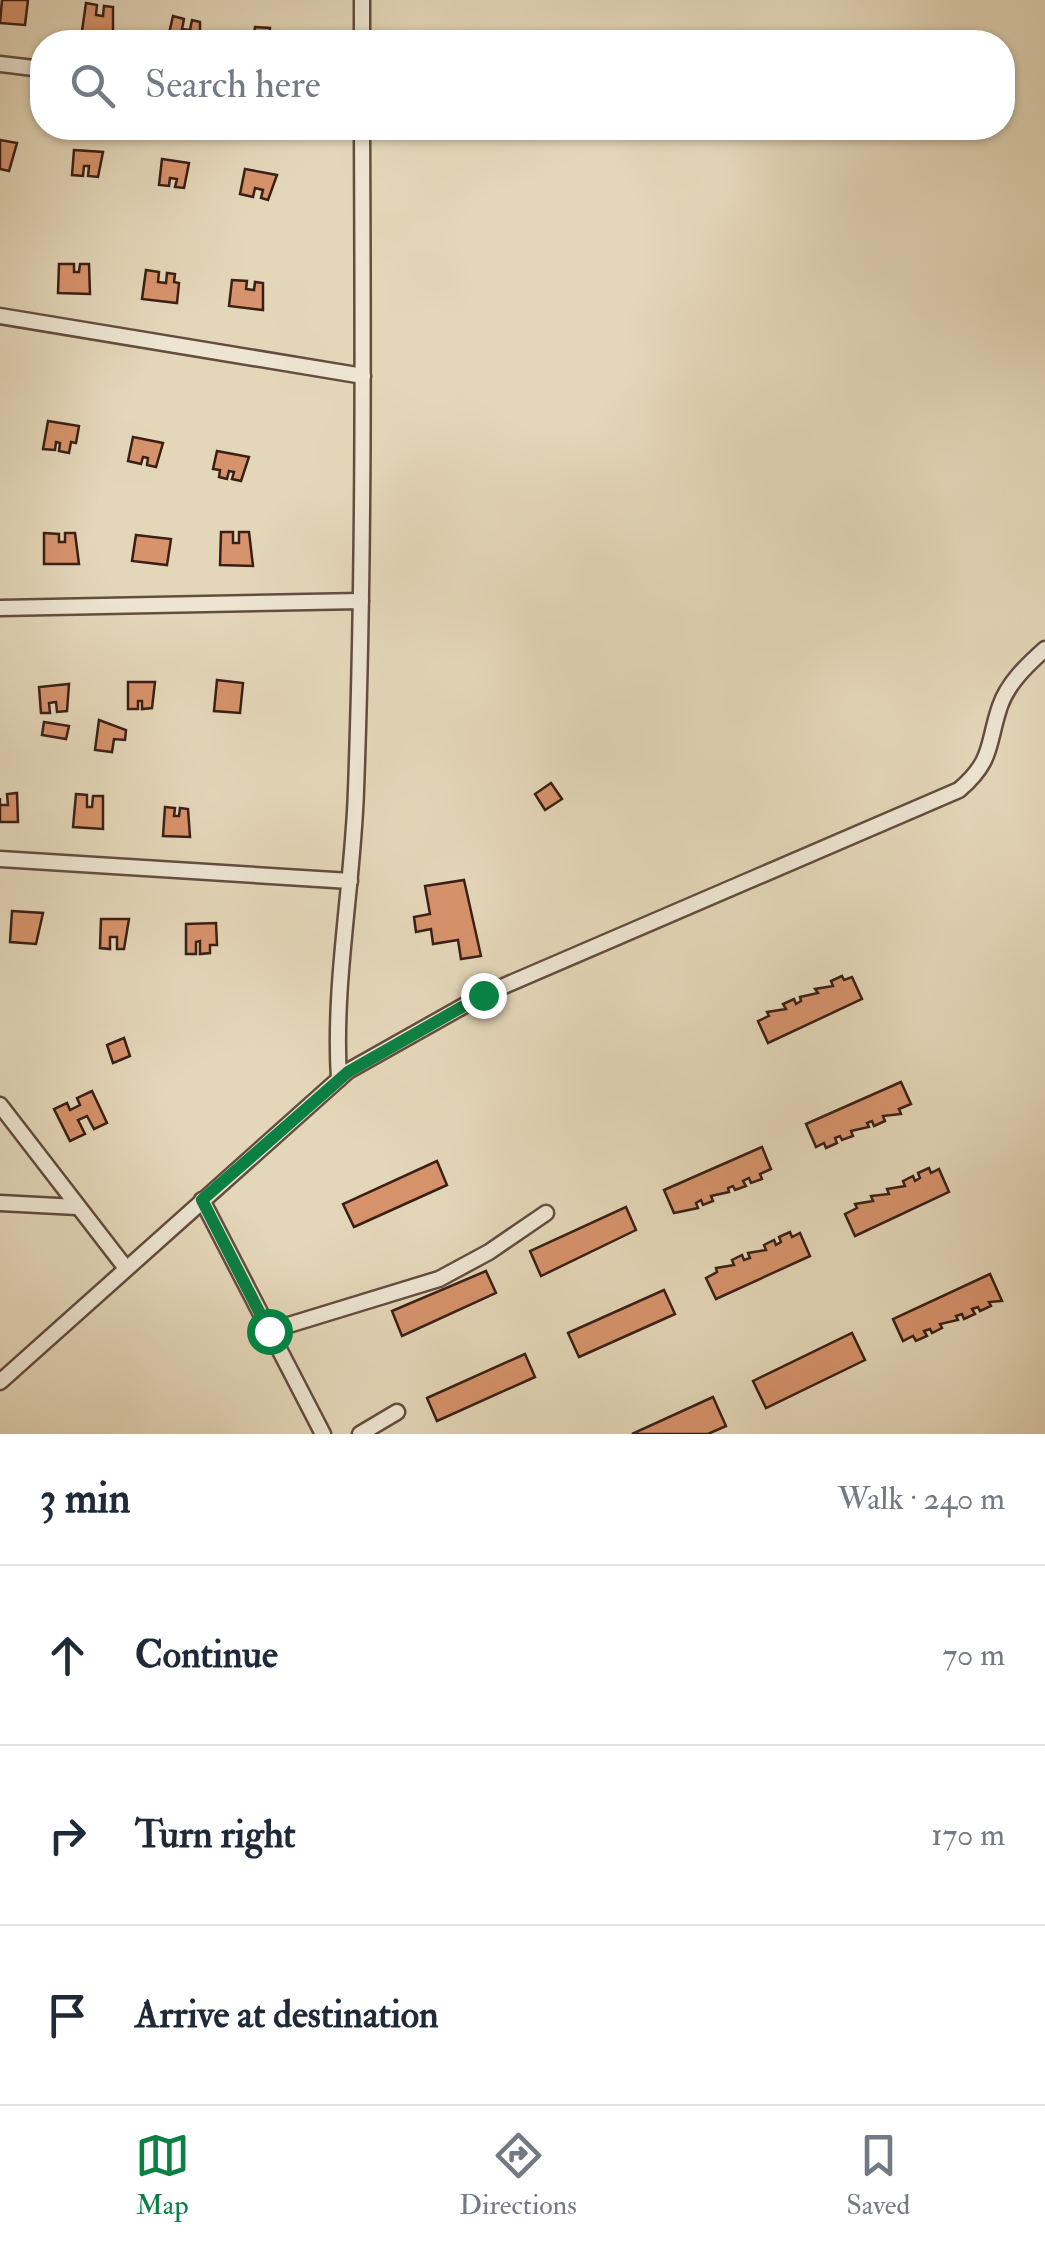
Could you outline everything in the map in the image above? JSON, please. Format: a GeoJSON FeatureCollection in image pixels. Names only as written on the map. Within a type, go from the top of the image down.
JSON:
{"type":"FeatureCollection","features":[{"type":"Feature","properties":{"kind":"street"},"geometry":{"type":"LineString","coordinates":[[362,0],[362,30]]}},
{"type":"Feature","properties":{"kind":"street"},"geometry":{"type":"LineString","coordinates":[[0,64],[30,68]]}},
{"type":"Feature","properties":{"kind":"street"},"geometry":{"type":"LineString","coordinates":[[340,1078],[336,1036],[350,880],[361,601],[362,140]]}},
{"type":"Feature","properties":{"kind":"street"},"geometry":{"type":"LineString","coordinates":[[0,316],[363,376]]}},
{"type":"Feature","properties":{"kind":"street"},"geometry":{"type":"LineString","coordinates":[[0,608],[361,601]]}},
{"type":"Feature","properties":{"kind":"street"},"geometry":{"type":"LineString","coordinates":[[0,1382],[340,1078],[483,995],[959,790],[977,775],[988,756],[1001,704],[1013,682],[1045,649]]}},
{"type":"Feature","properties":{"kind":"street"},"geometry":{"type":"LineString","coordinates":[[0,858],[350,880]]}},
{"type":"Feature","properties":{"kind":"street"},"geometry":{"type":"LineString","coordinates":[[0,1106],[125,1268]]}},
{"type":"Feature","properties":{"kind":"street"},"geometry":{"type":"LineString","coordinates":[[202,1200],[323,1434]]}},
{"type":"Feature","properties":{"kind":"street"},"geometry":{"type":"LineString","coordinates":[[0,1202],[76,1207]]}},
{"type":"Feature","properties":{"kind":"street"},"geometry":{"type":"LineString","coordinates":[[269,1331],[439,1278],[489,1252],[546,1214]]}},
{"type":"Feature","properties":{"kind":"street"},"geometry":{"type":"LineString","coordinates":[[360,1434],[397,1412]]}},
{"type":"Feature","properties":{"kind":"building"},"geometry":{"type":"Polygon","coordinates":[[[2,0],[28,0],[25,25],[0,23],[2,0]]]}},
{"type":"Feature","properties":{"kind":"building"},"geometry":{"type":"Polygon","coordinates":[[[86,3],[97,5],[96,15],[103,16],[104,6],[113,7],[113,30],[82,30],[86,3]]]}},
{"type":"Feature","properties":{"kind":"building"},"geometry":{"type":"Polygon","coordinates":[[[173,16],[184,19],[182,29],[190,30],[170,30],[173,16]]]}},
{"type":"Feature","properties":{"kind":"building"},"geometry":{"type":"Polygon","coordinates":[[[192,20],[200,22],[200,30],[190,30],[192,20]]]}},
{"type":"Feature","properties":{"kind":"building"},"geometry":{"type":"Polygon","coordinates":[[[0,140],[17,143],[9,171],[0,169],[0,140]]]}},
{"type":"Feature","properties":{"kind":"building"},"geometry":{"type":"Polygon","coordinates":[[[74,150],[103,152],[98,177],[88,176],[89,166],[84,166],[83,176],[72,175],[74,150]]]}},
{"type":"Feature","properties":{"kind":"building"},"geometry":{"type":"Polygon","coordinates":[[[162,159],[189,163],[184,188],[175,187],[177,179],[170,178],[169,186],[159,185],[162,159]]]}},
{"type":"Feature","properties":{"kind":"building"},"geometry":{"type":"Polygon","coordinates":[[[245,169],[277,175],[268,200],[261,198],[263,190],[255,188],[253,197],[240,194],[245,169]]]}},
{"type":"Feature","properties":{"kind":"building"},"geometry":{"type":"Polygon","coordinates":[[[59,264],[74,264],[74,272],[79,272],[80,264],[89,264],[90,294],[58,293],[59,264]]]}},
{"type":"Feature","properties":{"kind":"building"},"geometry":{"type":"Polygon","coordinates":[[[146,270],[159,272],[158,282],[166,283],[167,273],[175,274],[174,282],[179,283],[177,303],[142,299],[146,270]]]}},
{"type":"Feature","properties":{"kind":"building"},"geometry":{"type":"Polygon","coordinates":[[[232,280],[247,281],[246,289],[254,290],[255,282],[263,283],[263,310],[229,306],[232,280]]]}},
{"type":"Feature","properties":{"kind":"building"},"geometry":{"type":"Polygon","coordinates":[[[48,421],[79,426],[76,443],[71,442],[69,453],[59,451],[60,443],[56,442],[55,450],[43,449],[48,421]]]}},
{"type":"Feature","properties":{"kind":"building"},"geometry":{"type":"Polygon","coordinates":[[[133,437],[163,443],[156,467],[147,465],[148,458],[143,457],[141,464],[128,461],[133,437]]]}},
{"type":"Feature","properties":{"kind":"building"},"geometry":{"type":"Polygon","coordinates":[[[217,451],[249,457],[241,481],[232,479],[234,472],[229,471],[227,479],[219,477],[220,470],[213,469],[217,451]]]}},
{"type":"Feature","properties":{"kind":"building"},"geometry":{"type":"Polygon","coordinates":[[[221,532],[233,532],[233,543],[239,543],[239,532],[249,532],[253,566],[220,565],[221,532]]]}},
{"type":"Feature","properties":{"kind":"building"},"geometry":{"type":"Polygon","coordinates":[[[44,533],[59,534],[59,542],[65,542],[65,533],[75,533],[79,564],[44,564],[44,533]]]}},
{"type":"Feature","properties":{"kind":"building"},"geometry":{"type":"Polygon","coordinates":[[[136,535],[171,539],[167,565],[132,561],[136,535]]]}},
{"type":"Feature","properties":{"kind":"building"},"geometry":{"type":"Polygon","coordinates":[[[217,680],[243,683],[240,713],[214,711],[217,680]]]}},
{"type":"Feature","properties":{"kind":"building"},"geometry":{"type":"Polygon","coordinates":[[[128,682],[155,682],[152,708],[142,709],[142,701],[138,701],[138,709],[128,709],[128,682]]]}},
{"type":"Feature","properties":{"kind":"building"},"geometry":{"type":"Polygon","coordinates":[[[69,684],[67,711],[57,712],[56,702],[49,703],[50,713],[41,713],[39,687],[69,684]]]}},
{"type":"Feature","properties":{"kind":"building"},"geometry":{"type":"Polygon","coordinates":[[[99,720],[126,730],[125,740],[114,739],[112,752],[95,750],[99,720]]]}},
{"type":"Feature","properties":{"kind":"building"},"geometry":{"type":"Polygon","coordinates":[[[44,722],[69,726],[66,739],[42,735],[44,722]]]}},
{"type":"Feature","properties":{"kind":"building"},"geometry":{"type":"Polygon","coordinates":[[[551,783],[562,799],[545,810],[535,794],[551,783]]]}},
{"type":"Feature","properties":{"kind":"building"},"geometry":{"type":"Polygon","coordinates":[[[17,793],[18,822],[0,822],[0,805],[8,805],[7,794],[17,793]]]}},
{"type":"Feature","properties":{"kind":"building"},"geometry":{"type":"Polygon","coordinates":[[[76,794],[87,795],[87,807],[92,807],[93,796],[103,796],[103,829],[73,827],[76,794]]]}},
{"type":"Feature","properties":{"kind":"building"},"geometry":{"type":"Polygon","coordinates":[[[165,807],[175,808],[174,816],[179,816],[180,808],[188,809],[190,837],[163,836],[165,807]]]}},
{"type":"Feature","properties":{"kind":"building"},"geometry":{"type":"Polygon","coordinates":[[[464,880],[481,956],[461,959],[458,940],[433,944],[431,929],[416,932],[414,917],[430,914],[425,886],[464,880]]]}},
{"type":"Feature","properties":{"kind":"building"},"geometry":{"type":"Polygon","coordinates":[[[12,911],[43,913],[36,944],[10,942],[12,911]]]}},
{"type":"Feature","properties":{"kind":"building"},"geometry":{"type":"Polygon","coordinates":[[[101,919],[129,919],[124,949],[117,949],[117,937],[110,937],[110,949],[100,948],[101,919]]]}},
{"type":"Feature","properties":{"kind":"building"},"geometry":{"type":"Polygon","coordinates":[[[216,923],[217,945],[210,945],[210,953],[200,954],[200,941],[196,942],[196,954],[186,954],[186,924],[216,923]]]}},
{"type":"Feature","properties":{"kind":"building"},"geometry":{"type":"Polygon","coordinates":[[[842,976],[844,980],[852,977],[862,999],[768,1043],[758,1021],[769,1016],[767,1012],[786,1009],[783,1004],[794,999],[796,1004],[800,997],[833,986],[831,981],[842,976]]]}},
{"type":"Feature","properties":{"kind":"building"},"geometry":{"type":"Polygon","coordinates":[[[124,1038],[130,1056],[113,1063],[107,1045],[124,1038]]]}},
{"type":"Feature","properties":{"kind":"building"},"geometry":{"type":"Polygon","coordinates":[[[901,1082],[911,1104],[899,1109],[901,1114],[883,1116],[885,1121],[874,1126],[872,1121],[867,1123],[869,1127],[851,1131],[853,1136],[835,1138],[837,1143],[826,1148],[824,1143],[816,1147],[806,1124],[901,1082]]]}},
{"type":"Feature","properties":{"kind":"building"},"geometry":{"type":"Polygon","coordinates":[[[92,1091],[107,1123],[94,1129],[87,1116],[78,1120],[85,1134],[70,1141],[54,1109],[67,1103],[70,1110],[80,1105],[77,1098],[92,1091]]]}},
{"type":"Feature","properties":{"kind":"building"},"geometry":{"type":"Polygon","coordinates":[[[762,1147],[771,1169],[760,1174],[762,1179],[751,1183],[749,1178],[743,1181],[746,1186],[735,1190],[733,1186],[728,1188],[729,1192],[711,1196],[713,1201],[696,1203],[698,1208],[674,1213],[664,1190],[762,1147]]]}},
{"type":"Feature","properties":{"kind":"building"},"geometry":{"type":"Polygon","coordinates":[[[437,1161],[447,1185],[354,1227],[343,1204],[437,1161]]]}},
{"type":"Feature","properties":{"kind":"building"},"geometry":{"type":"Polygon","coordinates":[[[929,1168],[931,1173],[939,1169],[949,1192],[855,1236],[845,1214],[857,1208],[855,1204],[873,1201],[871,1196],[889,1194],[887,1189],[905,1186],[903,1181],[913,1176],[915,1181],[920,1178],[918,1173],[929,1168]]]}},
{"type":"Feature","properties":{"kind":"building"},"geometry":{"type":"Polygon","coordinates":[[[626,1207],[636,1230],[541,1276],[530,1251],[626,1207]]]}},
{"type":"Feature","properties":{"kind":"building"},"geometry":{"type":"Polygon","coordinates":[[[790,1232],[792,1237],[800,1233],[810,1256],[716,1299],[706,1278],[717,1272],[716,1268],[734,1265],[732,1260],[742,1255],[744,1260],[750,1258],[748,1253],[766,1250],[764,1245],[774,1240],[776,1245],[781,1242],[779,1237],[790,1232]]]}},
{"type":"Feature","properties":{"kind":"building"},"geometry":{"type":"Polygon","coordinates":[[[486,1271],[496,1293],[402,1336],[392,1311],[486,1271]]]}},
{"type":"Feature","properties":{"kind":"building"},"geometry":{"type":"Polygon","coordinates":[[[990,1274],[1002,1301],[989,1302],[991,1306],[980,1311],[978,1307],[972,1309],[975,1314],[964,1319],[962,1314],[956,1316],[958,1320],[940,1324],[942,1328],[932,1333],[930,1329],[924,1331],[927,1336],[916,1341],[913,1336],[903,1341],[893,1319],[990,1274]]]}},
{"type":"Feature","properties":{"kind":"building"},"geometry":{"type":"Polygon","coordinates":[[[664,1290],[675,1314],[579,1357],[568,1333],[664,1290]]]}},
{"type":"Feature","properties":{"kind":"building"},"geometry":{"type":"Polygon","coordinates":[[[852,1333],[865,1360],[766,1408],[753,1381],[852,1333]]]}},
{"type":"Feature","properties":{"kind":"building"},"geometry":{"type":"Polygon","coordinates":[[[525,1354],[535,1377],[437,1421],[427,1398],[525,1354]]]}},
{"type":"Feature","properties":{"kind":"building"},"geometry":{"type":"Polygon","coordinates":[[[713,1397],[726,1426],[708,1434],[632,1434],[713,1397]]]}},
{"type":"Feature","properties":{"kind":"route"},"geometry":{"type":"LineString","coordinates":[[269,1331],[202,1200],[348,1072],[483,995]]}}]}
